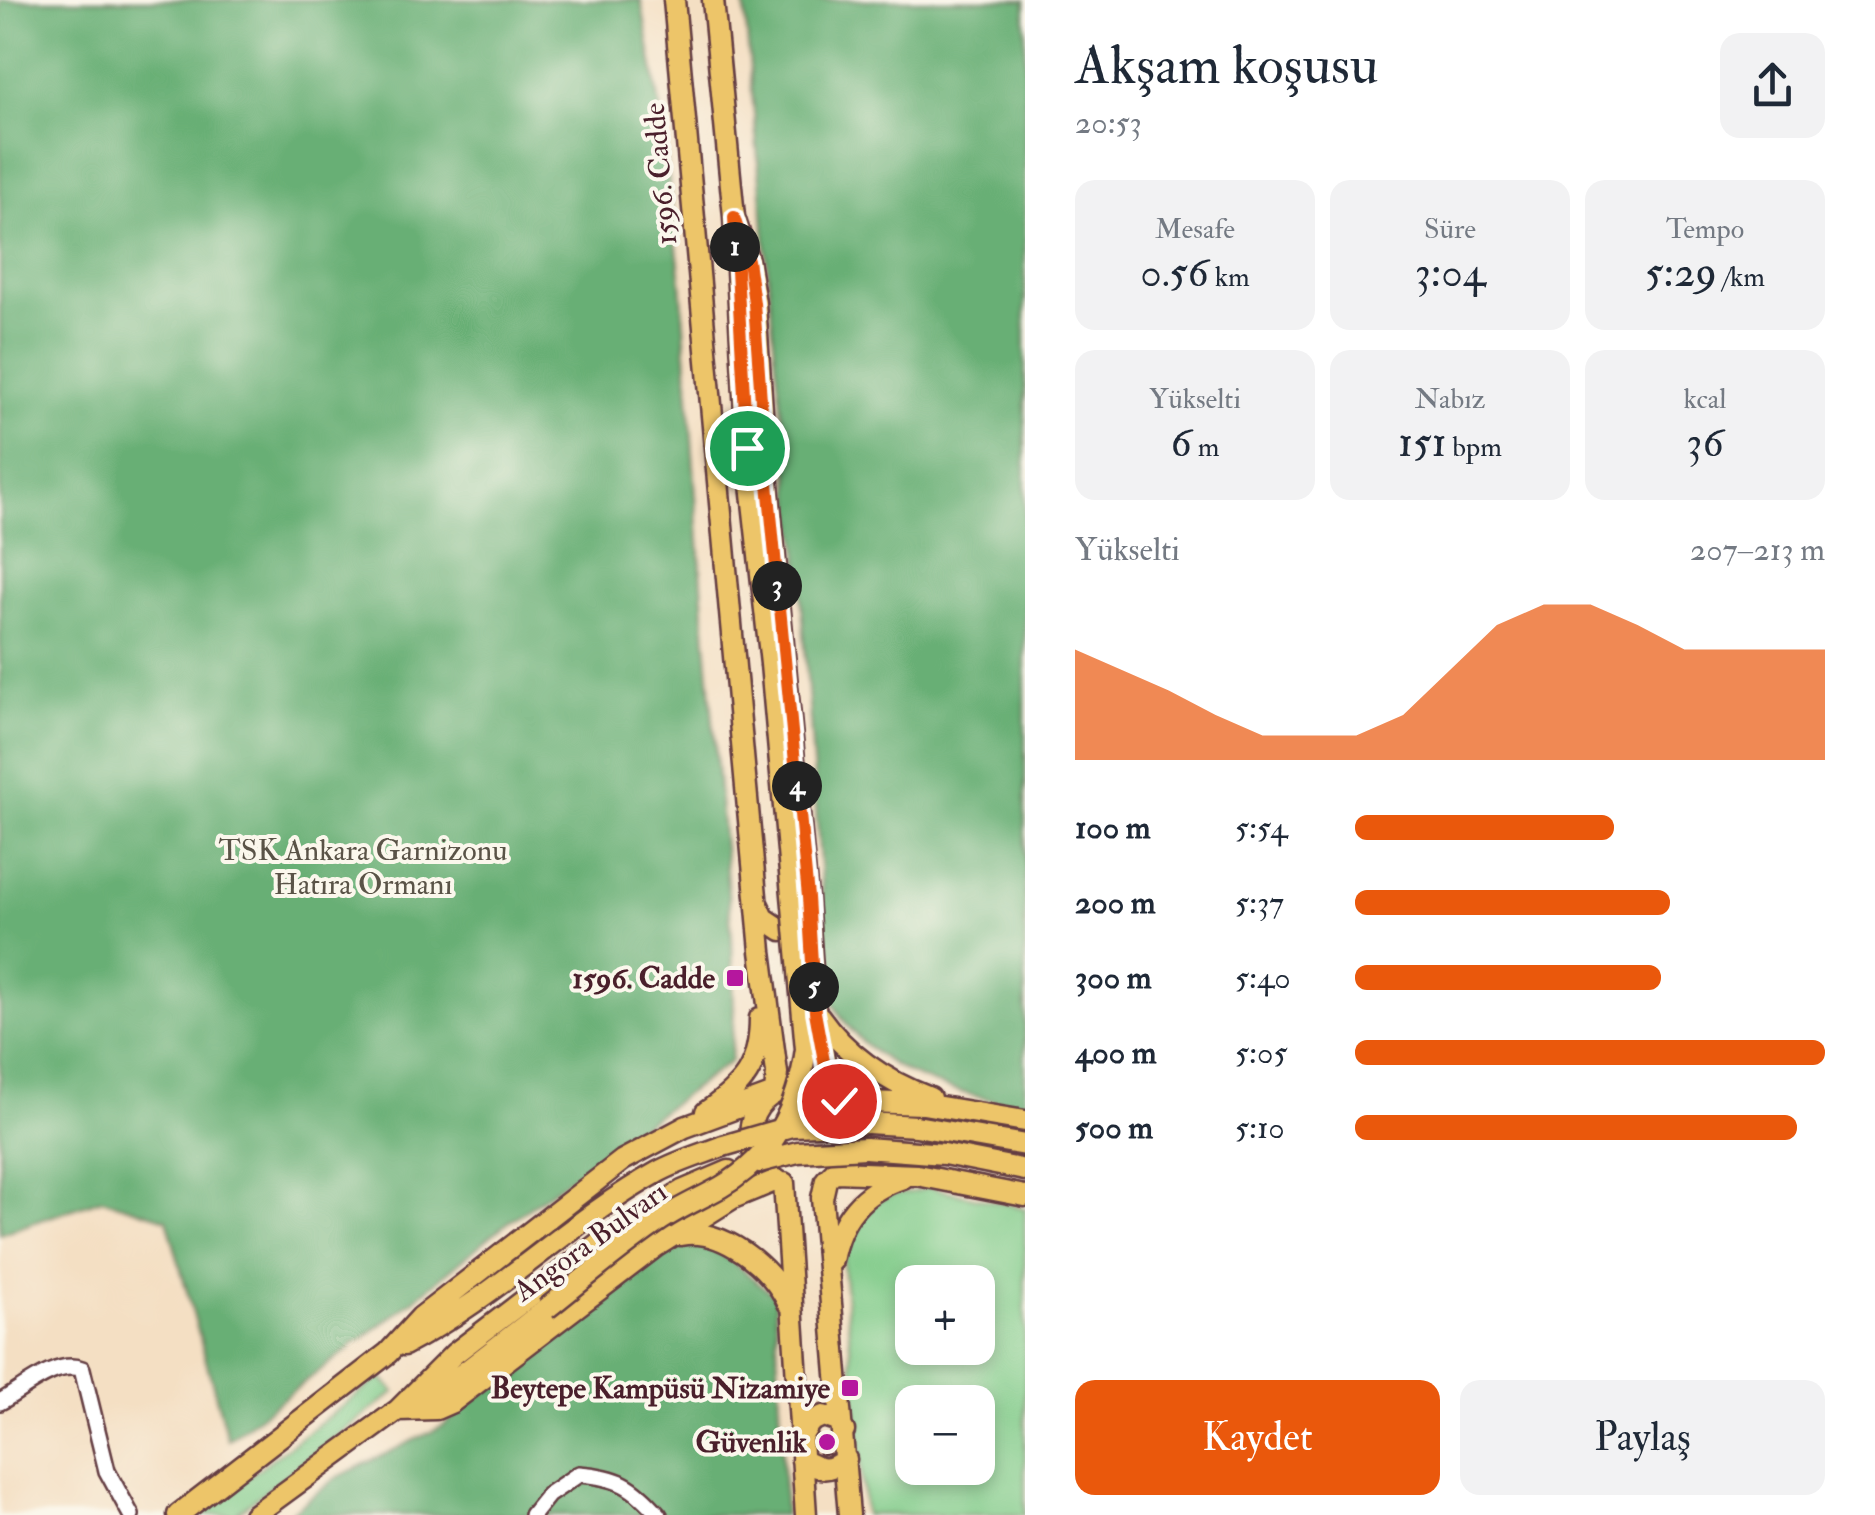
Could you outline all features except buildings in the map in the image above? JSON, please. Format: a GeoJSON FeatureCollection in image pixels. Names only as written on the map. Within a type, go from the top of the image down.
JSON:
{"type":"FeatureCollection","features":[{"type":"Feature","properties":{"kind":"main road","name":"1596. Cadde"},"geometry":{"type":"LineString","coordinates":[[674,0],[756,902],[777,1073],[772,1094],[753,1119],[752,1146],[765,1171],[780,1182],[806,1515]]}},
{"type":"Feature","properties":{"kind":"main road"},"geometry":{"type":"LineString","coordinates":[[713,0],[734,217],[748,260],[754,303],[815,1012],[834,1098],[849,1120],[852,1134],[845,1161],[831,1176],[822,1198],[849,1515]]}},
{"type":"Feature","properties":{"kind":"main road","name":"Angora Bulvarı"},"geometry":{"type":"LineString","coordinates":[[398,1410],[438,1393],[664,1218],[752,1165],[778,1134],[797,1098],[806,1049],[747,448],[734,217]]}},
{"type":"Feature","properties":{"kind":"main road"},"geometry":{"type":"LineString","coordinates":[[756,902],[764,918],[782,930],[793,926],[808,897]]}},
{"type":"Feature","properties":{"kind":"main road"},"geometry":{"type":"LineString","coordinates":[[694,1124],[743,1081],[756,1058],[760,1041],[761,951]]}},
{"type":"Feature","properties":{"kind":"main road"},"geometry":{"type":"LineString","coordinates":[[815,1012],[836,1038],[872,1070],[960,1110]]}},
{"type":"Feature","properties":{"kind":"main road"},"geometry":{"type":"LineString","coordinates":[[772,1094],[804,1085],[834,1098],[899,1102],[1025,1121]]}},
{"type":"Feature","properties":{"kind":"main road","name":"Angora Bulvarı"},"geometry":{"type":"LineString","coordinates":[[178,1515],[388,1352],[421,1317],[623,1160],[694,1124],[772,1094]]}},
{"type":"Feature","properties":{"kind":"main road","name":"Angora Bulvarı"},"geometry":{"type":"LineString","coordinates":[[388,1352],[437,1328],[481,1299],[622,1194],[662,1170],[723,1146],[792,1126],[868,1123],[916,1126],[1025,1145]]}},
{"type":"Feature","properties":{"kind":"main road"},"geometry":{"type":"LineString","coordinates":[[694,1124],[732,1134],[744,1178],[733,1198]]}},
{"type":"Feature","properties":{"kind":"main road","name":"Angora Bulvarı"},"geometry":{"type":"LineString","coordinates":[[254,1515],[398,1410],[454,1354],[603,1240],[682,1191],[729,1170],[798,1152],[866,1148],[944,1154],[1025,1170]]}},
{"type":"Feature","properties":{"kind":"main road"},"geometry":{"type":"LineString","coordinates":[[780,1182],[806,1186],[831,1176],[917,1174],[1025,1196]]}},
{"type":"Feature","properties":{"kind":"main road"},"geometry":{"type":"LineString","coordinates":[[828,1282],[838,1235],[850,1212],[881,1186],[917,1174]]}},
{"type":"Feature","properties":{"kind":"main road","name":"Angora Bulvarı"},"geometry":{"type":"LineString","coordinates":[[398,1410],[436,1409],[452,1402],[655,1247],[733,1198],[780,1182]]}},
{"type":"Feature","properties":{"kind":"main road"},"geometry":{"type":"LineString","coordinates":[[673,1236],[705,1234],[734,1248],[770,1274],[792,1311]]}},
{"type":"Feature","properties":{"kind":"main road"},"geometry":{"type":"LineString","coordinates":[[800,1437],[810,1422],[823,1416],[838,1421],[844,1431]]}},
{"type":"Feature","properties":{"kind":"main road"},"geometry":{"type":"LineString","coordinates":[[802,1460],[821,1470],[832,1470],[846,1459]]}},
{"type":"Feature","properties":{"kind":"street"},"geometry":{"type":"LineString","coordinates":[[0,1402],[57,1370],[72,1365],[82,1369],[107,1471],[131,1515]]}},
{"type":"Feature","properties":{"kind":"street"},"geometry":{"type":"LineString","coordinates":[[532,1515],[548,1495],[579,1474],[612,1477],[644,1498],[659,1515]]}},
{"type":"Feature","properties":{"kind":"green space","name":"TSK Ankara Garnizonu Hatıra Ormanı"},"geometry":{"type":"Polygon","coordinates":[[[0,0],[641,0],[660,107],[681,281],[732,938],[731,1061],[498,1230],[415,1299],[228,1440],[167,1219],[102,1199],[0,1234],[0,0]]]}},
{"type":"Feature","properties":{"kind":"green space"},"geometry":{"type":"Polygon","coordinates":[[[744,0],[1025,0],[1025,1107],[939,1085],[887,1061],[864,1044],[829,995],[799,561],[775,353],[744,0]]]}},
{"type":"Feature","properties":{"kind":"green space"},"geometry":{"type":"Polygon","coordinates":[[[928,1187],[1025,1208],[1025,1515],[865,1515],[843,1265],[851,1234],[862,1215],[889,1196],[928,1187]]]}},
{"type":"Feature","properties":{"kind":"green space"},"geometry":{"type":"Polygon","coordinates":[[[702,1244],[729,1259],[775,1296],[785,1515],[287,1515],[338,1477],[443,1426],[542,1342],[571,1325],[641,1270],[678,1246],[702,1244]]]}},
{"type":"Feature","properties":{"kind":"green space"},"geometry":{"type":"Polygon","coordinates":[[[381,1377],[395,1392],[234,1515],[197,1515],[381,1377]]]}},
{"type":"Feature","properties":{"kind":"place","name":"1596. Cadde"},"geometry":{"type":"Point","coordinates":[735,978]}},
{"type":"Feature","properties":{"kind":"place","name":"Beytepe Kampüsü Nizamiye"},"geometry":{"type":"Point","coordinates":[850,1388]}},
{"type":"Feature","properties":{"kind":"place","name":"Güvenlik"},"geometry":{"type":"Point","coordinates":[827,1442]}},
{"type":"Feature","properties":{"kind":"route"},"geometry":{"type":"LineString","coordinates":[[747,448],[734,217],[748,260],[759,352],[815,1012],[830,1094],[839,1101]]}}]}
